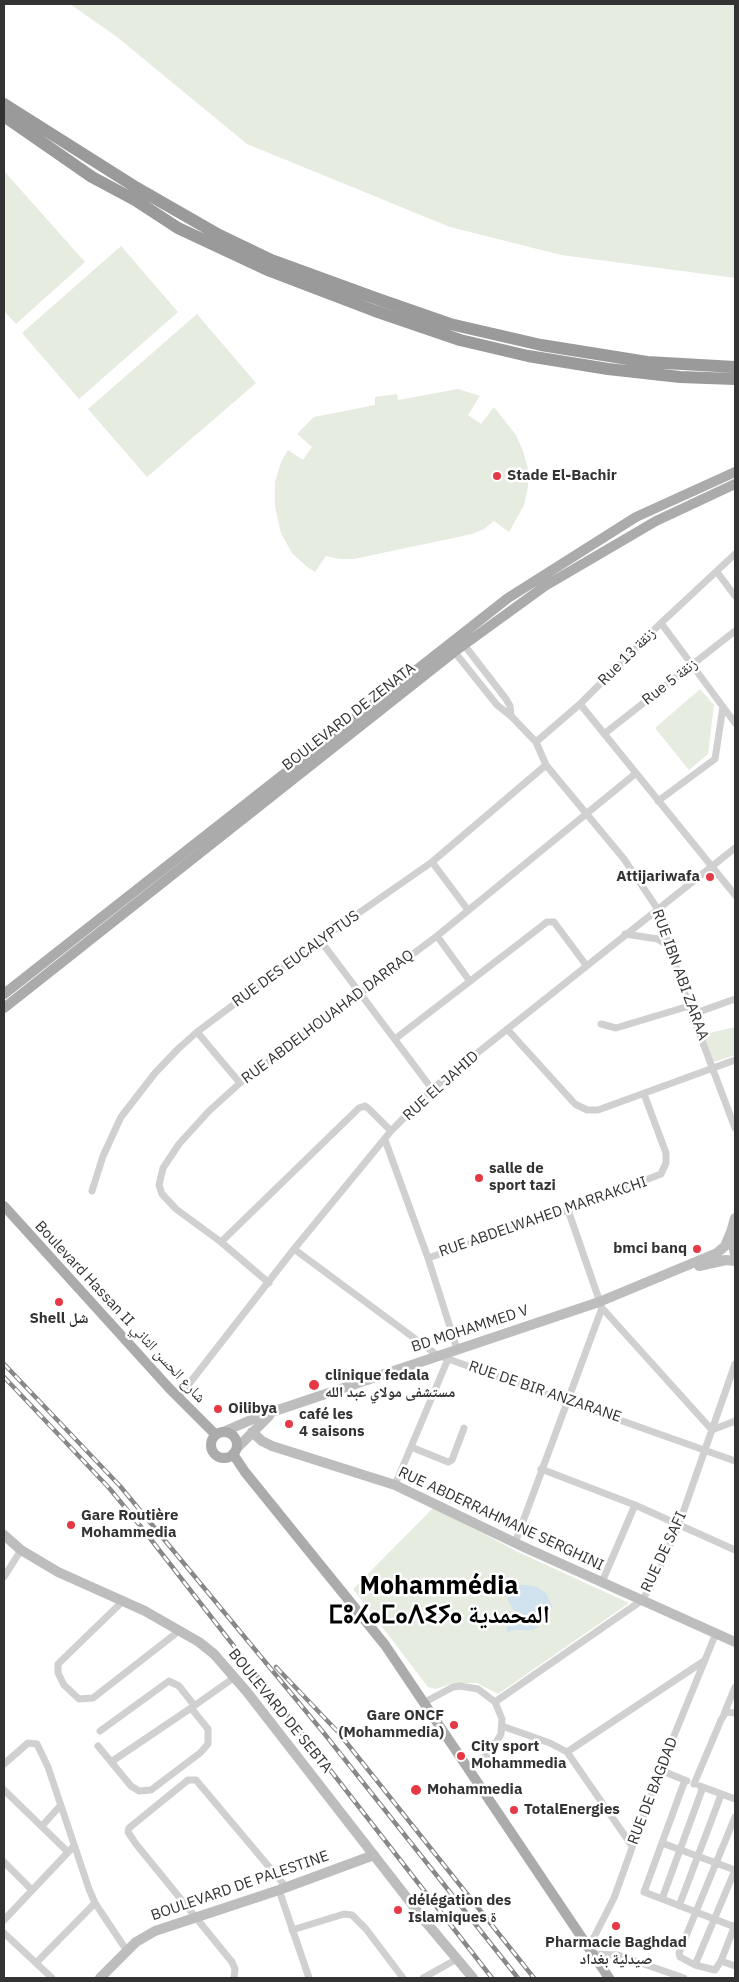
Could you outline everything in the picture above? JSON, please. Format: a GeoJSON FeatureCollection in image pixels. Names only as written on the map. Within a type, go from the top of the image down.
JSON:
{"type":"FeatureCollection","features":[{"type":"Feature","properties":{"kind":"highway"},"geometry":{"type":"LineString","coordinates":[[4,104],[235,249]]}},
{"type":"Feature","properties":{"kind":"highway"},"geometry":{"type":"LineString","coordinates":[[4,116],[92,177],[135,200],[178,228],[235,249],[460,340],[540,352],[647,362],[735,367]]}},
{"type":"Feature","properties":{"kind":"highway"},"geometry":{"type":"LineString","coordinates":[[540,352],[608,369],[735,379]]}},
{"type":"Feature","properties":{"kind":"main road","name":"BOULEVARD DE ZENATA"},"geometry":{"type":"LineString","coordinates":[[461,641],[482,618],[540,576],[636,517],[735,472]]}},
{"type":"Feature","properties":{"kind":"main road","name":"BOULEVARD DE ZENATA"},"geometry":{"type":"LineString","coordinates":[[4,994],[69,949],[461,641],[489,626],[545,586],[656,520],[735,484]]}},
{"type":"Feature","properties":{"kind":"main road"},"geometry":{"type":"LineString","coordinates":[[482,618],[489,626]]}},
{"type":"Feature","properties":{"kind":"main road","name":"BOULEVARD DE ZENATA"},"geometry":{"type":"LineString","coordinates":[[4,1008],[69,949]]}},
{"type":"Feature","properties":{"kind":"main road","name":"Boulevard Hassan II شارع الحسن الثاني"},"geometry":{"type":"LineString","coordinates":[[4,1206],[57,1267],[178,1398],[220,1434]]}},
{"type":"Feature","properties":{"kind":"main road"},"geometry":{"type":"LineString","coordinates":[[235,1451],[225,1458],[216,1455],[212,1443],[220,1434],[234,1436],[235,1451],[245,1472],[385,1645],[609,1978]]}},
{"type":"Feature","properties":{"kind":"street","name":"Rue 13 زنقة"},"geometry":{"type":"LineString","coordinates":[[536,742],[580,704],[661,623],[735,554]]}},
{"type":"Feature","properties":{"kind":"street"},"geometry":{"type":"LineString","coordinates":[[716,572],[735,596]]}},
{"type":"Feature","properties":{"kind":"street"},"geometry":{"type":"LineString","coordinates":[[661,623],[735,723]]}},
{"type":"Feature","properties":{"kind":"street","name":"Rue 5 زنقة"},"geometry":{"type":"LineString","coordinates":[[604,734],[735,630]]}},
{"type":"Feature","properties":{"kind":"street"},"geometry":{"type":"LineString","coordinates":[[461,641],[506,699],[510,706],[511,716]]}},
{"type":"Feature","properties":{"kind":"street"},"geometry":{"type":"LineString","coordinates":[[451,648],[497,705],[511,716],[536,742],[546,765]]}},
{"type":"Feature","properties":{"kind":"street"},"geometry":{"type":"LineString","coordinates":[[580,704],[735,895]]}},
{"type":"Feature","properties":{"kind":"street"},"geometry":{"type":"LineString","coordinates":[[658,801],[715,759],[724,707]]}},
{"type":"Feature","properties":{"kind":"street","name":"RUE IBN ABI ZARAA"},"geometry":{"type":"LineString","coordinates":[[546,765],[588,813],[624,859],[657,908],[689,1006],[714,1067],[735,1128]]}},
{"type":"Feature","properties":{"kind":"street","name":"RUE DES EUCALYPTUS"},"geometry":{"type":"LineString","coordinates":[[92,1192],[103,1156],[121,1117],[166,1060],[197,1032],[320,940],[432,862],[546,765]]}},
{"type":"Feature","properties":{"kind":"street","name":"RUE ABDELHOUAHAD DARRAQ"},"geometry":{"type":"LineString","coordinates":[[269,1283],[221,1242],[170,1203],[160,1190],[163,1168],[179,1144],[209,1111],[240,1083],[359,992],[437,936],[635,774]]}},
{"type":"Feature","properties":{"kind":"street","name":"RUE EL JAHID"},"geometry":{"type":"LineString","coordinates":[[178,1398],[294,1249],[391,1131],[432,1089],[657,908],[735,848]]}},
{"type":"Feature","properties":{"kind":"street"},"geometry":{"type":"LineString","coordinates":[[432,862],[468,910]]}},
{"type":"Feature","properties":{"kind":"street"},"geometry":{"type":"LineString","coordinates":[[395,1039],[547,922],[554,922],[586,965]]}},
{"type":"Feature","properties":{"kind":"street"},"geometry":{"type":"LineString","coordinates":[[625,934],[658,940],[671,947]]}},
{"type":"Feature","properties":{"kind":"street"},"geometry":{"type":"LineString","coordinates":[[437,936],[470,980]]}},
{"type":"Feature","properties":{"kind":"street"},"geometry":{"type":"LineString","coordinates":[[320,940],[432,1089]]}},
{"type":"Feature","properties":{"kind":"street"},"geometry":{"type":"LineString","coordinates":[[693,1014],[735,999]]}},
{"type":"Feature","properties":{"kind":"street"},"geometry":{"type":"LineString","coordinates":[[601,1024],[616,1028],[689,1006]]}},
{"type":"Feature","properties":{"kind":"street"},"geometry":{"type":"LineString","coordinates":[[507,1029],[546,1076],[575,1104],[583,1109],[598,1110],[735,1060]]}},
{"type":"Feature","properties":{"kind":"street"},"geometry":{"type":"LineString","coordinates":[[197,1032],[240,1083]]}},
{"type":"Feature","properties":{"kind":"street","name":"RUE ABDELWAHED MARRAKCHI"},"geometry":{"type":"LineString","coordinates":[[428,1258],[568,1210],[661,1174],[666,1164],[666,1157],[644,1094]]}},
{"type":"Feature","properties":{"kind":"street"},"geometry":{"type":"LineString","coordinates":[[221,1242],[359,1108],[364,1106],[370,1109],[391,1131]]}},
{"type":"Feature","properties":{"kind":"street"},"geometry":{"type":"LineString","coordinates":[[385,1140],[428,1258],[457,1349]]}},
{"type":"Feature","properties":{"kind":"street"},"geometry":{"type":"LineString","coordinates":[[568,1210],[600,1305],[712,1430],[735,1421]]}},
{"type":"Feature","properties":{"kind":"street"},"geometry":{"type":"LineString","coordinates":[[735,1218],[731,1232],[735,1255]]}},
{"type":"Feature","properties":{"kind":"street","name":"BD MOHAMMED V"},"geometry":{"type":"LineString","coordinates":[[220,1434],[251,1419],[443,1357],[457,1349],[600,1305],[722,1250],[731,1232]]}},
{"type":"Feature","properties":{"kind":"street","name":"RUE DE BIR ANZARANE"},"geometry":{"type":"LineString","coordinates":[[294,1249],[443,1357],[706,1449],[735,1461]]}},
{"type":"Feature","properties":{"kind":"street","name":"BD MOHAMMED V"},"geometry":{"type":"LineString","coordinates":[[676,1272],[721,1261],[735,1261]]}},
{"type":"Feature","properties":{"kind":"street"},"geometry":{"type":"LineString","coordinates":[[515,1542],[541,1468],[568,1400],[600,1305]]}},
{"type":"Feature","properties":{"kind":"street"},"geometry":{"type":"LineString","coordinates":[[395,1485],[411,1447],[443,1357]]}},
{"type":"Feature","properties":{"kind":"street","name":"RUE DE SAFI"},"geometry":{"type":"LineString","coordinates":[[495,1702],[641,1601],[651,1587],[679,1524],[735,1364]]}},
{"type":"Feature","properties":{"kind":"street","name":"BD MOHAMMED V"},"geometry":{"type":"LineString","coordinates":[[235,1451],[272,1413]]}},
{"type":"Feature","properties":{"kind":"street"},"geometry":{"type":"LineString","coordinates":[[411,1447],[448,1462],[452,1460],[464,1428]]}},
{"type":"Feature","properties":{"kind":"street","name":"RUE ABDERRAHMANE SERGHINI"},"geometry":{"type":"LineString","coordinates":[[252,1432],[262,1441],[272,1446],[395,1485],[641,1601],[735,1642]]}},
{"type":"Feature","properties":{"kind":"street"},"geometry":{"type":"LineString","coordinates":[[541,1468],[635,1505],[735,1550]]}},
{"type":"Feature","properties":{"kind":"street"},"geometry":{"type":"LineString","coordinates":[[602,1582],[635,1505]]}},
{"type":"Feature","properties":{"kind":"street","name":"BOULEVARD DE SEBTA"},"geometry":{"type":"LineString","coordinates":[[4,1535],[21,1550],[66,1576],[123,1601],[179,1631],[214,1654],[235,1677],[473,1978]]}},
{"type":"Feature","properties":{"kind":"street"},"geometry":{"type":"LineString","coordinates":[[4,1577],[21,1550]]}},
{"type":"Feature","properties":{"kind":"street"},"geometry":{"type":"LineString","coordinates":[[123,1601],[58,1664],[58,1673],[64,1685],[79,1699],[93,1698],[179,1631]]}},
{"type":"Feature","properties":{"kind":"street","name":"RUE DE BAGDAD"},"geometry":{"type":"LineString","coordinates":[[591,1951],[614,1898],[660,1770],[716,1633]]}},
{"type":"Feature","properties":{"kind":"street"},"geometry":{"type":"LineString","coordinates":[[567,1752],[704,1661]]}},
{"type":"Feature","properties":{"kind":"street"},"geometry":{"type":"LineString","coordinates":[[111,1762],[235,1677]]}},
{"type":"Feature","properties":{"kind":"street"},"geometry":{"type":"LineString","coordinates":[[98,1746],[136,1790],[145,1792],[151,1790],[200,1753],[208,1744],[208,1729],[179,1686],[169,1681],[100,1731]]}},
{"type":"Feature","properties":{"kind":"street"},"geometry":{"type":"LineString","coordinates":[[425,1702],[452,1687],[460,1686],[478,1689],[495,1702],[502,1726],[495,1748],[469,1768]]}},
{"type":"Feature","properties":{"kind":"street"},"geometry":{"type":"LineString","coordinates":[[694,1784],[735,1687]]}},
{"type":"Feature","properties":{"kind":"street"},"geometry":{"type":"LineString","coordinates":[[724,1714],[735,1713]]}},
{"type":"Feature","properties":{"kind":"street"},"geometry":{"type":"LineString","coordinates":[[502,1726],[550,1743],[567,1752],[632,1846]]}},
{"type":"Feature","properties":{"kind":"street"},"geometry":{"type":"LineString","coordinates":[[4,1764],[28,1743],[37,1744],[46,1762],[60,1806],[70,1849],[94,1903],[127,1951]]}},
{"type":"Feature","properties":{"kind":"street"},"geometry":{"type":"LineString","coordinates":[[660,1770],[735,1800]]}},
{"type":"Feature","properties":{"kind":"street"},"geometry":{"type":"LineString","coordinates":[[234,1978],[234,1965],[128,1832],[133,1823],[188,1780],[196,1780],[200,1784],[283,1889],[292,1930],[309,1978]]}},
{"type":"Feature","properties":{"kind":"street"},"geometry":{"type":"LineString","coordinates":[[685,1780],[644,1891],[647,1894],[697,1913],[715,1919],[735,1928],[721,1961],[713,1971],[695,1966],[683,1960],[679,1953],[697,1913],[718,1863],[735,1817]]}},
{"type":"Feature","properties":{"kind":"street"},"geometry":{"type":"LineString","coordinates":[[662,1899],[703,1787]]}},
{"type":"Feature","properties":{"kind":"street"},"geometry":{"type":"LineString","coordinates":[[4,1790],[42,1826],[70,1849]]}},
{"type":"Feature","properties":{"kind":"street"},"geometry":{"type":"LineString","coordinates":[[679,1906],[721,1795]]}},
{"type":"Feature","properties":{"kind":"street"},"geometry":{"type":"LineString","coordinates":[[42,1826],[60,1806]]}},
{"type":"Feature","properties":{"kind":"street"},"geometry":{"type":"LineString","coordinates":[[662,1843],[735,1870],[695,1966]]}},
{"type":"Feature","properties":{"kind":"street"},"geometry":{"type":"LineString","coordinates":[[4,1920],[70,1849]]}},
{"type":"Feature","properties":{"kind":"street","name":"BOULEVARD DE PALESTINE"},"geometry":{"type":"LineString","coordinates":[[105,1977],[127,1951],[154,1930],[283,1889],[374,1855]]}},
{"type":"Feature","properties":{"kind":"street"},"geometry":{"type":"LineString","coordinates":[[4,1862],[31,1889]]}},
{"type":"Feature","properties":{"kind":"street"},"geometry":{"type":"LineString","coordinates":[[36,1962],[94,1903]]}},
{"type":"Feature","properties":{"kind":"street"},"geometry":{"type":"LineString","coordinates":[[292,1930],[344,1914],[352,1915],[366,1929],[403,1978]]}},
{"type":"Feature","properties":{"kind":"street"},"geometry":{"type":"LineString","coordinates":[[4,1933],[52,1978]]}},
{"type":"Feature","properties":{"kind":"street"},"geometry":{"type":"LineString","coordinates":[[726,1946],[735,1949]]}},
{"type":"Feature","properties":{"kind":"street"},"geometry":{"type":"LineString","coordinates":[[591,1951],[618,1955],[684,1978]]}},
{"type":"Feature","properties":{"kind":"street"},"geometry":{"type":"LineString","coordinates":[[423,1978],[457,1959]]}},
{"type":"Feature","properties":{"kind":"street"},"geometry":{"type":"LineString","coordinates":[[721,1961],[735,1966]]}},
{"type":"Feature","properties":{"kind":"shaded area"},"geometry":{"type":"Polygon","coordinates":[[[70,4],[735,4],[735,278],[561,255],[450,227],[247,144],[117,37],[70,4]]]}},
{"type":"Feature","properties":{"kind":"shaded area"},"geometry":{"type":"Polygon","coordinates":[[[4,171],[85,262],[16,324],[4,311],[4,171]]]}},
{"type":"Feature","properties":{"kind":"shaded area"},"geometry":{"type":"Polygon","coordinates":[[[121,246],[178,312],[79,399],[22,333],[121,246]]]}},
{"type":"Feature","properties":{"kind":"shaded area"},"geometry":{"type":"Polygon","coordinates":[[[197,314],[256,383],[147,477],[88,409],[197,314]]]}},
{"type":"Feature","properties":{"kind":"shaded area","name":"Stade El-Bachir"},"geometry":{"type":"Polygon","coordinates":[[[458,389],[480,396],[468,415],[481,424],[494,407],[516,435],[523,451],[528,469],[528,487],[524,505],[509,532],[494,521],[484,529],[472,534],[354,559],[339,559],[326,556],[315,572],[292,553],[281,533],[275,507],[275,482],[281,462],[288,450],[303,460],[312,447],[297,434],[314,417],[375,405],[375,397],[397,394],[398,400],[458,389]]]}},
{"type":"Feature","properties":{"kind":"shaded area"},"geometry":{"type":"Polygon","coordinates":[[[700,689],[714,705],[708,754],[689,770],[655,728],[700,689]]]}},
{"type":"Feature","properties":{"kind":"shaded area"},"geometry":{"type":"Polygon","coordinates":[[[735,1027],[735,1055],[714,1062],[701,1035],[735,1027]]]}},
{"type":"Feature","properties":{"kind":"shaded area"},"geometry":{"type":"Polygon","coordinates":[[[434,1507],[518,1552],[629,1603],[498,1694],[477,1683],[453,1683],[436,1689],[428,1687],[353,1589],[434,1507]]]}},
{"type":"Feature","properties":{"kind":"water"},"geometry":{"type":"Polygon","coordinates":[[[512,1585],[537,1587],[546,1593],[552,1606],[547,1618],[533,1630],[511,1630],[508,1633],[506,1630],[514,1611],[508,1600],[508,1589],[512,1585]]]}},
{"type":"Feature","properties":{"kind":"railway"},"geometry":{"type":"LineString","coordinates":[[4,1364],[120,1486],[323,1732],[518,1978]]}},
{"type":"Feature","properties":{"kind":"railway"},"geometry":{"type":"LineString","coordinates":[[4,1377],[110,1489],[142,1528],[492,1978]]}},
{"type":"Feature","properties":{"kind":"railway"},"geometry":{"type":"LineString","coordinates":[[276,1667],[338,1732],[534,1978]]}},
{"type":"Feature","properties":{"kind":"place","name":"Stade El-Bachir"},"geometry":{"type":"Point","coordinates":[497,476]}},
{"type":"Feature","properties":{"kind":"place","name":"Attijariwafa"},"geometry":{"type":"Point","coordinates":[710,877]}},
{"type":"Feature","properties":{"kind":"place","name":"salle de sport tazi"},"geometry":{"type":"Point","coordinates":[479,1178]}},
{"type":"Feature","properties":{"kind":"place","name":"bmci banq"},"geometry":{"type":"Point","coordinates":[697,1249]}},
{"type":"Feature","properties":{"kind":"place","name":"Shell شل"},"geometry":{"type":"Point","coordinates":[59,1302]}},
{"type":"Feature","properties":{"kind":"place","name":"clinique fedala مستشفى مولاي عبد الله"},"geometry":{"type":"Point","coordinates":[314,1385]}},
{"type":"Feature","properties":{"kind":"place","name":"Oilibya"},"geometry":{"type":"Point","coordinates":[218,1409]}},
{"type":"Feature","properties":{"kind":"place","name":"café les 4 saisons"},"geometry":{"type":"Point","coordinates":[289,1424]}},
{"type":"Feature","properties":{"kind":"place","name":"Gare Routière Mohammedia"},"geometry":{"type":"Point","coordinates":[71,1525]}},
{"type":"Feature","properties":{"kind":"place","name":"Gare ONCF (Mohammedia)"},"geometry":{"type":"Point","coordinates":[454,1725]}},
{"type":"Feature","properties":{"kind":"place","name":"City sport Mohammedia"},"geometry":{"type":"Point","coordinates":[461,1756]}},
{"type":"Feature","properties":{"kind":"place","name":"Mohammedia"},"geometry":{"type":"Point","coordinates":[416,1790]}},
{"type":"Feature","properties":{"kind":"place","name":"TotalEnergies"},"geometry":{"type":"Point","coordinates":[514,1810]}},
{"type":"Feature","properties":{"kind":"place","name":"délégation des Islamiques ة"},"geometry":{"type":"Point","coordinates":[398,1910]}},
{"type":"Feature","properties":{"kind":"place","name":"Pharmacie Baghdad صيدلية بغداد"},"geometry":{"type":"Point","coordinates":[616,1926]}},
{"type":"Feature","properties":{"kind":"district","name":"Mohammédia ⵎⵓⵃⴰⵎⴰⴷⵉⵢⴰ المحمدية"},"geometry":{"type":"Point","coordinates":[439,1602]}}]}
